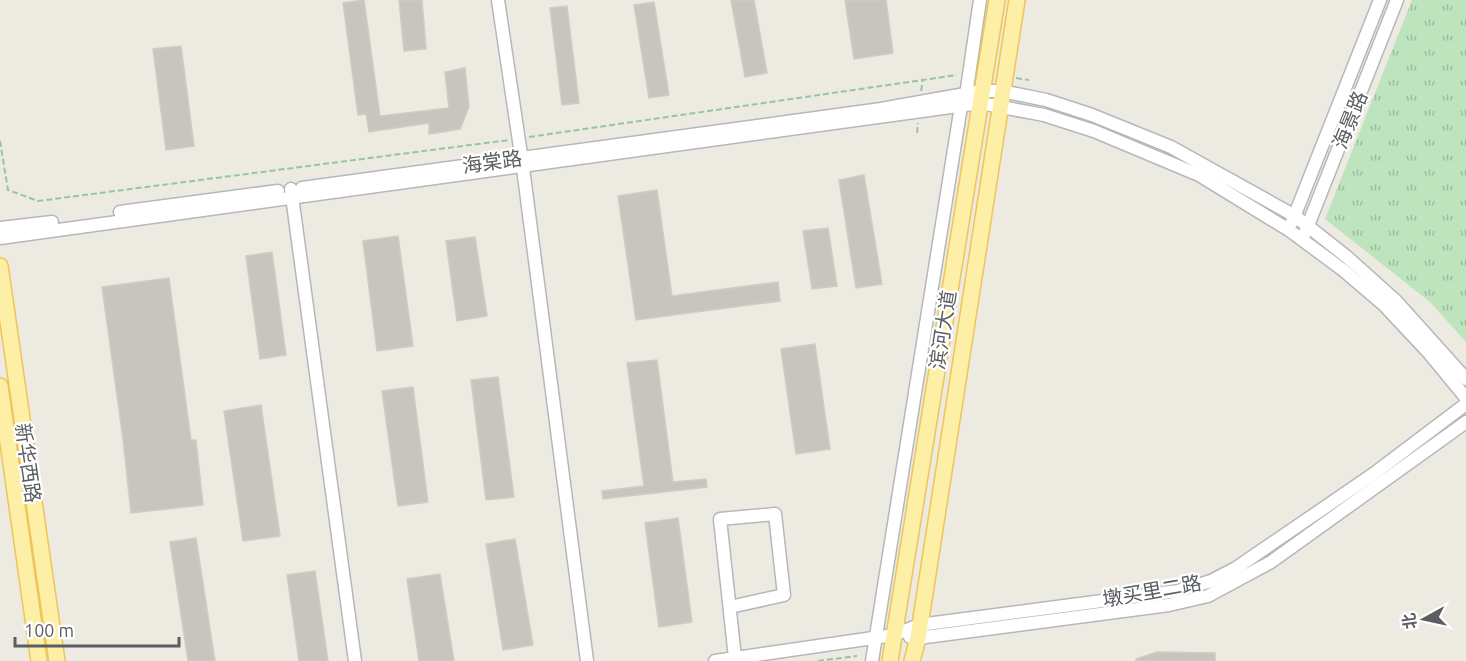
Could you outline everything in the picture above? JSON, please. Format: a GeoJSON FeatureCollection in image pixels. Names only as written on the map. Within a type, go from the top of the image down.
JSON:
{"type":"FeatureCollection","features":[{"type":"Feature","properties":{"kind":"main road","name":"滨河大道"},"geometry":{"type":"LineString","coordinates":[[890,661],[998,0]]}},
{"type":"Feature","properties":{"kind":"main road","name":"滨河大道"},"geometry":{"type":"LineString","coordinates":[[912,661],[1017,0]]}},
{"type":"Feature","properties":{"kind":"main road","name":"新华西路"},"geometry":{"type":"LineString","coordinates":[[0,266],[57,661]]}},
{"type":"Feature","properties":{"kind":"main road","name":"新华西路"},"geometry":{"type":"LineString","coordinates":[[0,386],[39,661]]}},
{"type":"Feature","properties":{"kind":"street"},"geometry":{"type":"LineString","coordinates":[[498,0],[523,163],[587,661]]}},
{"type":"Feature","properties":{"kind":"street"},"geometry":{"type":"LineString","coordinates":[[872,661],[980,0]]}},
{"type":"Feature","properties":{"kind":"street","name":"海景路"},"geometry":{"type":"LineString","coordinates":[[1289,230],[1380,0]]}},
{"type":"Feature","properties":{"kind":"street","name":"海景路"},"geometry":{"type":"LineString","coordinates":[[1302,240],[1397,0]]}},
{"type":"Feature","properties":{"kind":"street"},"geometry":{"type":"LineString","coordinates":[[1002,91],[1046,100],[1092,115],[1171,147],[1294,216],[1396,301],[1439,346],[1466,379]]}},
{"type":"Feature","properties":{"kind":"street"},"geometry":{"type":"LineString","coordinates":[[1002,91],[1044,115],[1095,131],[1199,175],[1289,230],[1343,270],[1384,305],[1429,353],[1466,398]]}},
{"type":"Feature","properties":{"kind":"street","name":"海棠路"},"geometry":{"type":"LineString","coordinates":[[0,238],[881,109],[963,101],[1002,91]]}},
{"type":"Feature","properties":{"kind":"street"},"geometry":{"type":"LineString","coordinates":[[292,194],[355,661]]}},
{"type":"Feature","properties":{"kind":"street","name":"海棠路"},"geometry":{"type":"LineString","coordinates":[[0,228],[292,194]]}},
{"type":"Feature","properties":{"kind":"street","name":"墩买里二路"},"geometry":{"type":"LineString","coordinates":[[918,632],[1178,591],[1211,580],[1236,568],[1372,475],[1466,405]]}},
{"type":"Feature","properties":{"kind":"street","name":"墩买里二路"},"geometry":{"type":"LineString","coordinates":[[715,661],[918,632],[1169,605],[1208,596],[1271,562],[1466,423]]}},
{"type":"Feature","properties":{"kind":"street"},"geometry":{"type":"LineString","coordinates":[[730,607],[784,595],[775,514],[720,519],[735,658]]}},
{"type":"Feature","properties":{"kind":"path"},"geometry":{"type":"LineString","coordinates":[[0,141],[8,190],[38,201],[519,138],[969,73]]}},
{"type":"Feature","properties":{"kind":"path"},"geometry":{"type":"LineString","coordinates":[[1002,91],[1029,80]]}},
{"type":"Feature","properties":{"kind":"path"},"geometry":{"type":"LineString","coordinates":[[818,661],[857,656]]}},
{"type":"Feature","properties":{"kind":"green space"},"geometry":{"type":"Polygon","coordinates":[[[1412,0],[1466,0],[1466,342],[1430,302],[1325,219],[1412,0]]]}},
{"type":"Feature","properties":{"kind":"building"},"geometry":{"type":"Polygon","coordinates":[[[364,0],[380,116],[449,108],[445,72],[465,68],[469,107],[460,129],[429,134],[429,123],[369,132],[366,114],[358,115],[343,3],[364,0]]]}},
{"type":"Feature","properties":{"kind":"building"},"geometry":{"type":"Polygon","coordinates":[[[399,0],[422,0],[426,49],[404,51],[399,0]]]}},
{"type":"Feature","properties":{"kind":"building"},"geometry":{"type":"Polygon","coordinates":[[[731,0],[754,0],[767,73],[745,77],[731,0]]]}},
{"type":"Feature","properties":{"kind":"building"},"geometry":{"type":"Polygon","coordinates":[[[845,0],[886,0],[893,53],[854,59],[845,0]]]}},
{"type":"Feature","properties":{"kind":"building"},"geometry":{"type":"Polygon","coordinates":[[[654,2],[669,95],[649,98],[634,5],[654,2]]]}},
{"type":"Feature","properties":{"kind":"building"},"geometry":{"type":"Polygon","coordinates":[[[567,6],[579,103],[562,105],[550,8],[567,6]]]}},
{"type":"Feature","properties":{"kind":"building"},"geometry":{"type":"Polygon","coordinates":[[[181,46],[194,146],[166,150],[153,49],[181,46]]]}},
{"type":"Feature","properties":{"kind":"building"},"geometry":{"type":"Polygon","coordinates":[[[864,175],[882,284],[856,288],[839,180],[864,175]]]}},
{"type":"Feature","properties":{"kind":"building"},"geometry":{"type":"Polygon","coordinates":[[[657,190],[672,296],[778,282],[780,301],[636,320],[618,196],[657,190]]]}},
{"type":"Feature","properties":{"kind":"building"},"geometry":{"type":"Polygon","coordinates":[[[828,228],[837,286],[812,289],[803,231],[828,228]]]}},
{"type":"Feature","properties":{"kind":"building"},"geometry":{"type":"Polygon","coordinates":[[[398,236],[413,346],[377,351],[363,241],[398,236]]]}},
{"type":"Feature","properties":{"kind":"building"},"geometry":{"type":"Polygon","coordinates":[[[475,237],[487,316],[457,321],[446,241],[475,237]]]}},
{"type":"Feature","properties":{"kind":"building"},"geometry":{"type":"Polygon","coordinates":[[[272,252],[286,355],[260,359],[246,256],[272,252]]]}},
{"type":"Feature","properties":{"kind":"building"},"geometry":{"type":"Polygon","coordinates":[[[169,278],[191,440],[196,440],[203,505],[131,513],[102,287],[169,278]]]}},
{"type":"Feature","properties":{"kind":"building"},"geometry":{"type":"Polygon","coordinates":[[[815,344],[830,449],[796,454],[781,349],[815,344]]]}},
{"type":"Feature","properties":{"kind":"building"},"geometry":{"type":"Polygon","coordinates":[[[657,360],[673,482],[706,479],[707,487],[603,499],[602,491],[644,486],[627,363],[657,360]]]}},
{"type":"Feature","properties":{"kind":"building"},"geometry":{"type":"Polygon","coordinates":[[[498,377],[514,497],[486,500],[471,380],[498,377]]]}},
{"type":"Feature","properties":{"kind":"building"},"geometry":{"type":"Polygon","coordinates":[[[413,387],[428,502],[398,506],[382,391],[413,387]]]}},
{"type":"Feature","properties":{"kind":"building"},"geometry":{"type":"Polygon","coordinates":[[[261,405],[280,536],[243,541],[224,411],[261,405]]]}},
{"type":"Feature","properties":{"kind":"building"},"geometry":{"type":"Polygon","coordinates":[[[678,518],[692,622],[659,627],[645,523],[678,518]]]}},
{"type":"Feature","properties":{"kind":"building"},"geometry":{"type":"Polygon","coordinates":[[[196,538],[215,661],[188,661],[170,542],[196,538]]]}},
{"type":"Feature","properties":{"kind":"building"},"geometry":{"type":"Polygon","coordinates":[[[515,539],[533,645],[503,650],[486,544],[515,539]]]}},
{"type":"Feature","properties":{"kind":"building"},"geometry":{"type":"Polygon","coordinates":[[[315,571],[328,661],[299,661],[287,575],[315,571]]]}},
{"type":"Feature","properties":{"kind":"building"},"geometry":{"type":"Polygon","coordinates":[[[440,574],[454,661],[419,661],[407,579],[440,574]]]}},
{"type":"Feature","properties":{"kind":"building"},"geometry":{"type":"Polygon","coordinates":[[[1157,652],[1215,653],[1215,661],[1136,661],[1136,659],[1157,652]]]}}]}
